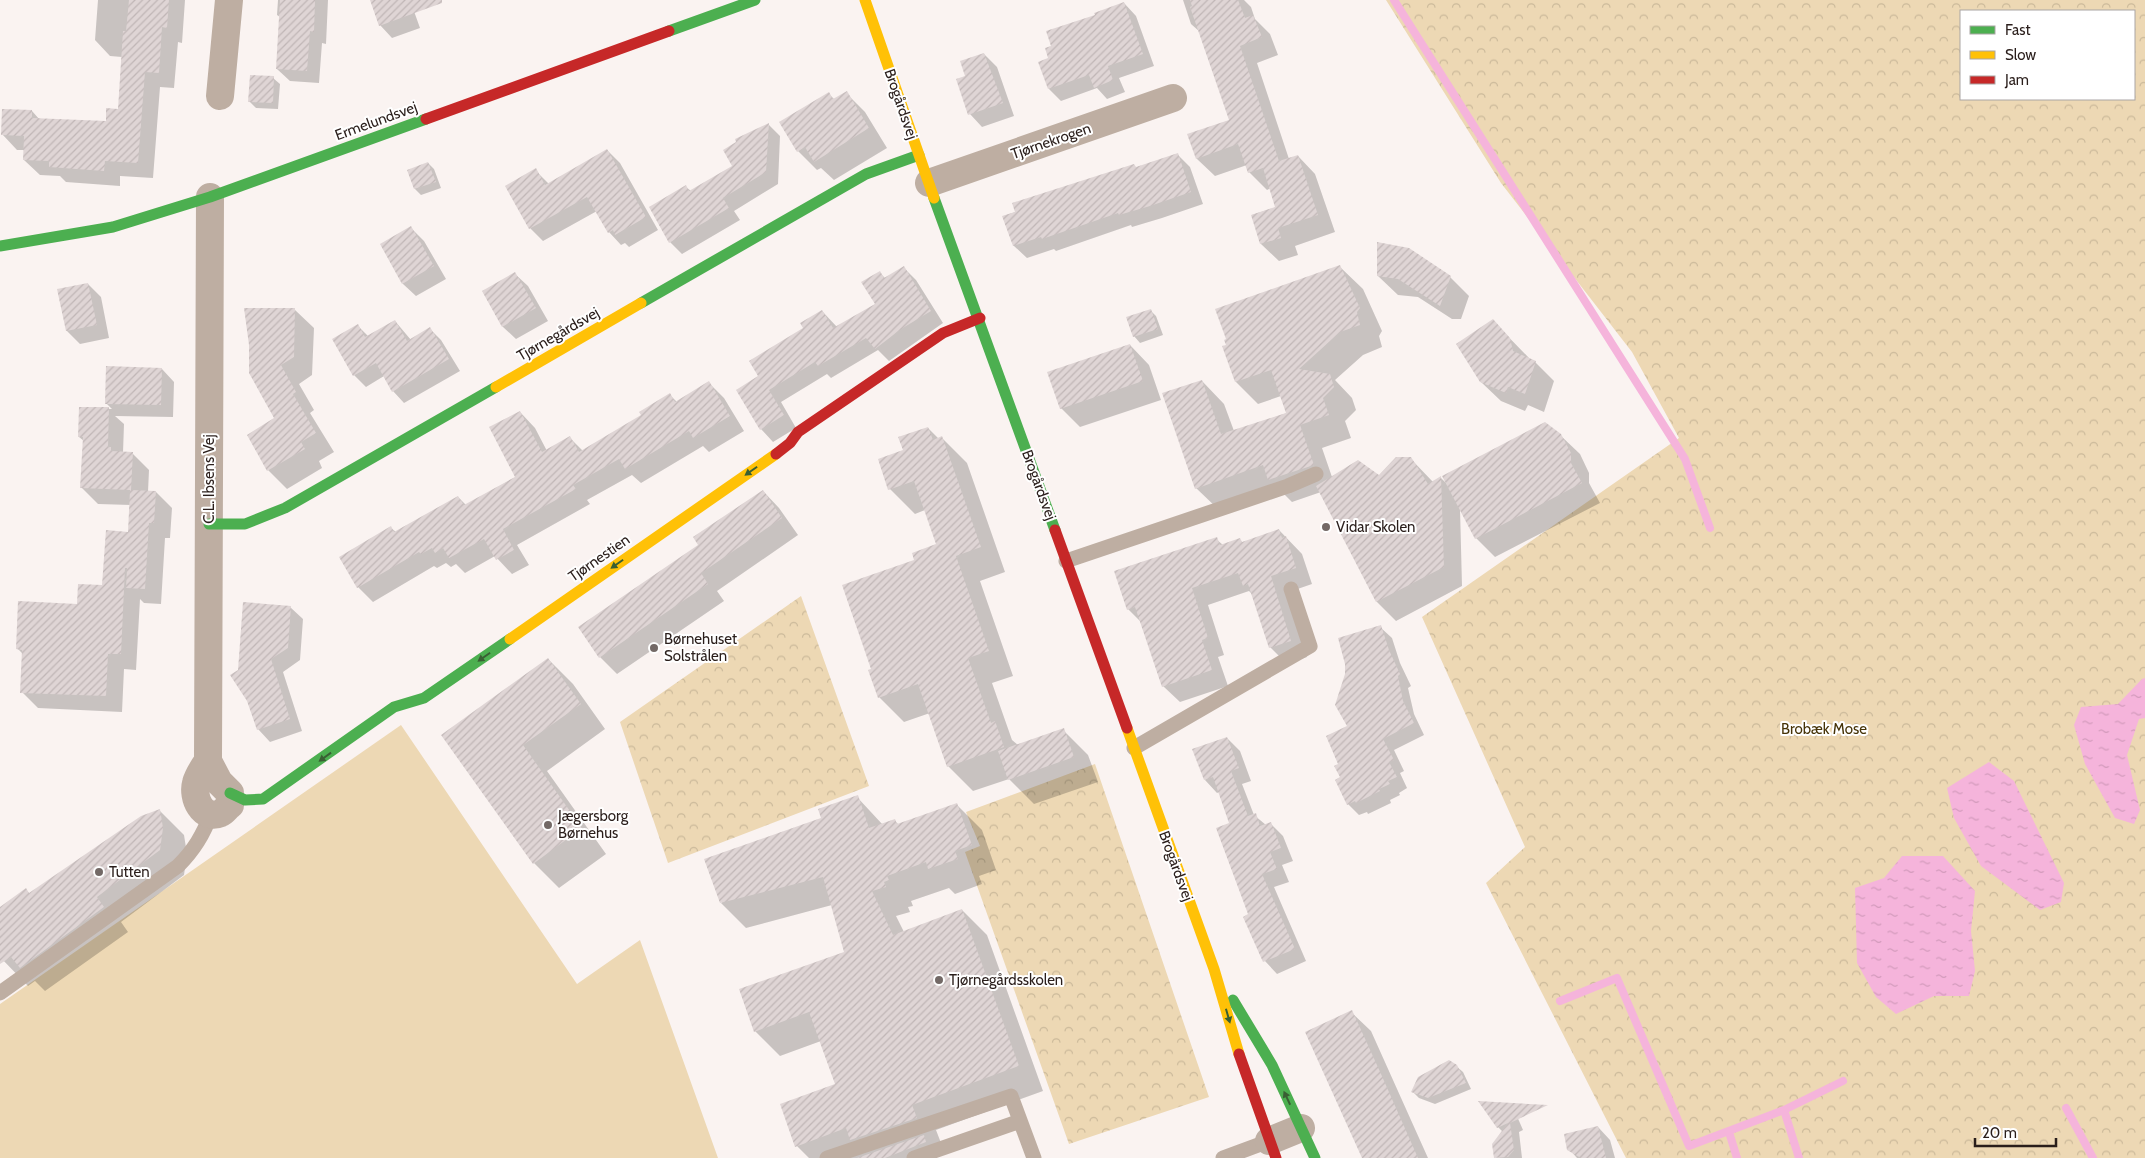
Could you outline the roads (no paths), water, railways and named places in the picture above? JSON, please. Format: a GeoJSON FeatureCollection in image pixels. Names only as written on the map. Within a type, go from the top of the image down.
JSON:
{"type":"FeatureCollection","features":[{"type":"Feature","properties":{"kind":"street"},"geometry":{"type":"LineString","coordinates":[[220,96],[228,0]]}},
{"type":"Feature","properties":{"kind":"street","name":"Ermelundsvej"},"geometry":{"type":"LineString","coordinates":[[0,246],[113,227],[210,197],[755,0]]}},
{"type":"Feature","properties":{"kind":"street","name":"Brogårdsvej"},"geometry":{"type":"LineString","coordinates":[[865,0],[929,183],[980,318],[1214,969],[1245,1076],[1273,1150]]}},
{"type":"Feature","properties":{"kind":"street","name":"Tjørnekrogen"},"geometry":{"type":"LineString","coordinates":[[929,183],[1173,98]]}},
{"type":"Feature","properties":{"kind":"street","name":"Tjørnegårdsvej"},"geometry":{"type":"LineString","coordinates":[[209,524],[245,524],[285,508],[866,174],[919,155]]}},
{"type":"Feature","properties":{"kind":"street","name":"C.L. Ibsens Vej"},"geometry":{"type":"LineString","coordinates":[[210,197],[209,524],[202,772],[195,798],[202,810],[211,814]]}},
{"type":"Feature","properties":{"kind":"street","name":"Tjørnestien"},"geometry":{"type":"LineString","coordinates":[[230,793],[239,800],[251,802],[263,799],[394,708],[424,698],[790,443],[798,432],[943,333],[980,318]]}},
{"type":"Feature","properties":{"kind":"street","name":"C.L. Ibsens Vej"},"geometry":{"type":"LineString","coordinates":[[202,772],[219,782],[230,793]]}},
{"type":"Feature","properties":{"kind":"street"},"geometry":{"type":"LineString","coordinates":[[211,814],[221,813],[230,805],[230,793]]}},
{"type":"Feature","properties":{"kind":"street","name":"Brogårdsvej"},"geometry":{"type":"LineString","coordinates":[[1214,969],[1272,1065],[1315,1158]]}},
{"type":"Feature","properties":{"kind":"street"},"geometry":{"type":"LineString","coordinates":[[1273,1150],[1301,1128]]}},
{"type":"Feature","properties":{"kind":"lane"},"geometry":{"type":"LineString","coordinates":[[1066,561],[1288,486],[1316,474]]}},
{"type":"Feature","properties":{"kind":"lane"},"geometry":{"type":"LineString","coordinates":[[1134,748],[1310,646],[1291,589]]}},
{"type":"Feature","properties":{"kind":"lane"},"geometry":{"type":"LineString","coordinates":[[0,993],[178,866],[192,853],[203,834],[211,814]]}},
{"type":"Feature","properties":{"kind":"lane"},"geometry":{"type":"LineString","coordinates":[[827,1158],[1011,1096],[1034,1158]]}},
{"type":"Feature","properties":{"kind":"lane"},"geometry":{"type":"LineString","coordinates":[[914,1158],[1020,1121]]}},
{"type":"Feature","properties":{"kind":"lane"},"geometry":{"type":"LineString","coordinates":[[1223,1158],[1273,1150]]}},
{"type":"Feature","properties":{"kind":"water"},"geometry":{"type":"Polygon","coordinates":[[[2145,678],[2145,718],[2139,719],[2127,755],[2140,810],[2134,824],[2115,818],[2085,764],[2074,725],[2081,707],[2118,704],[2145,678]]]}},
{"type":"Feature","properties":{"kind":"water"},"geometry":{"type":"Polygon","coordinates":[[[1989,762],[2014,781],[2064,883],[2061,902],[2040,910],[1981,866],[1954,818],[1947,788],[1989,762]]]}},
{"type":"Feature","properties":{"kind":"water"},"geometry":{"type":"Polygon","coordinates":[[[1902,856],[1943,856],[1975,891],[1971,931],[1975,971],[1969,996],[1934,996],[1896,1014],[1876,997],[1857,963],[1855,888],[1884,878],[1902,856]]]}},
{"type":"Feature","properties":{"kind":"waterway"},"geometry":{"type":"LineString","coordinates":[[1394,0],[1685,459],[1710,528]]}},
{"type":"Feature","properties":{"kind":"waterway"},"geometry":{"type":"LineString","coordinates":[[1560,1001],[1617,978],[1689,1146],[1784,1110],[1843,1081]]}},
{"type":"Feature","properties":{"kind":"waterway"},"geometry":{"type":"LineString","coordinates":[[2066,1108],[2093,1158]]}},
{"type":"Feature","properties":{"kind":"waterway"},"geometry":{"type":"LineString","coordinates":[[1784,1110],[1799,1158]]}},
{"type":"Feature","properties":{"kind":"waterway"},"geometry":{"type":"LineString","coordinates":[[1729,1132],[1737,1158]]}},
{"type":"Feature","properties":{"kind":"place","name":"Vidar Skolen"},"geometry":{"type":"Point","coordinates":[1326,527]}},
{"type":"Feature","properties":{"kind":"place","name":"Børnehuset Solstrålen"},"geometry":{"type":"Point","coordinates":[654,648]}},
{"type":"Feature","properties":{"kind":"place","name":"Jægersborg Børnehus"},"geometry":{"type":"Point","coordinates":[548,825]}},
{"type":"Feature","properties":{"kind":"place","name":"Tutten"},"geometry":{"type":"Point","coordinates":[99,872]}},
{"type":"Feature","properties":{"kind":"place","name":"Tjørnegårdsskolen"},"geometry":{"type":"Point","coordinates":[939,980]}},
{"type":"Feature","properties":{"kind":"park label","name":"Brobæk Mose"},"geometry":{"type":"Point","coordinates":[1824,729]}}]}
